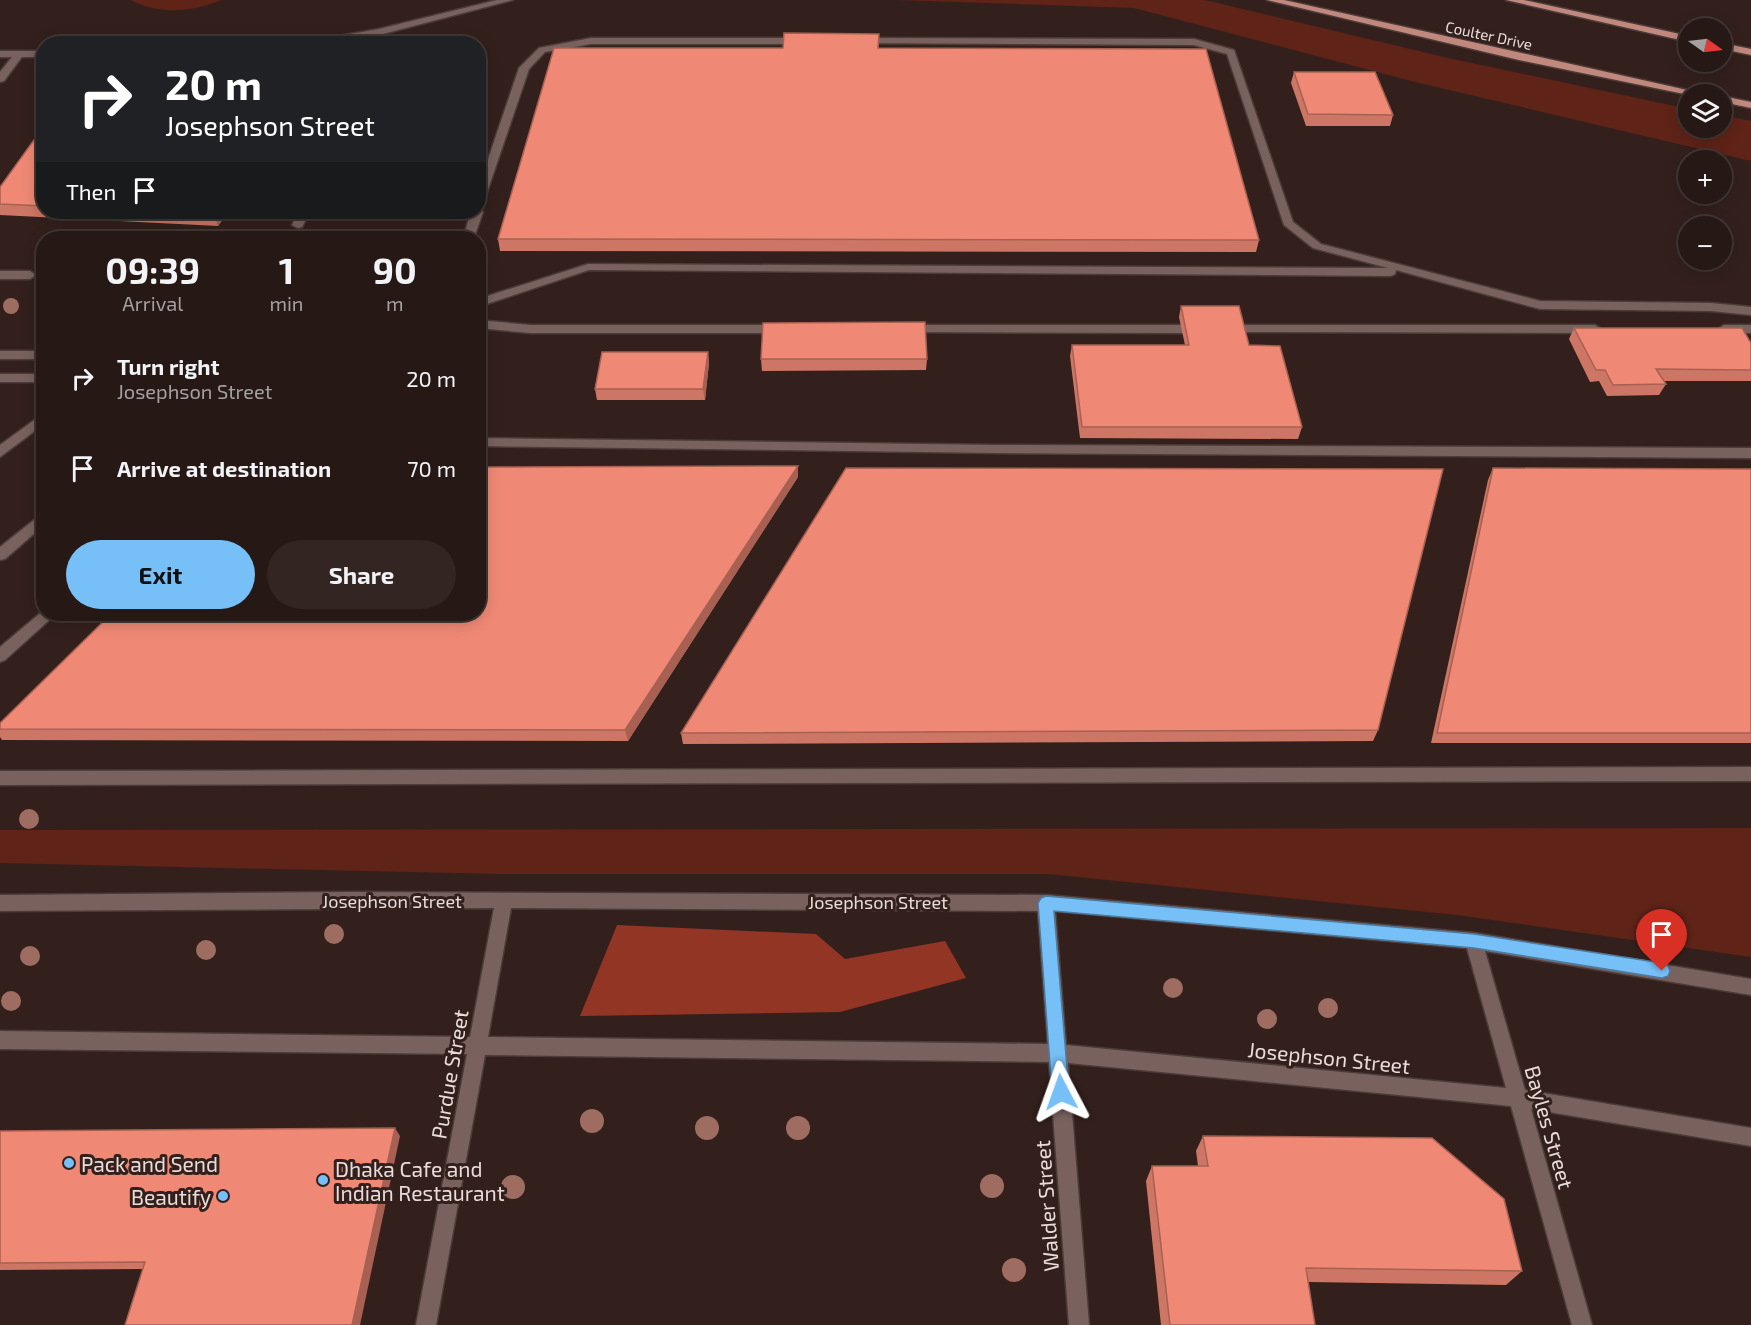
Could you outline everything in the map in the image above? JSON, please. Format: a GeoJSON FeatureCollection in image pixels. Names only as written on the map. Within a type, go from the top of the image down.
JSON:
{"type":"FeatureCollection","features":[{"type":"Feature","properties":{"kind":"main road","name":"Coulter Drive"},"geometry":{"type":"LineString","coordinates":[[1272,0],[1507,55],[1678,90]]}},
{"type":"Feature","properties":{"kind":"main road"},"geometry":{"type":"LineString","coordinates":[[1511,0],[1678,37]]}},
{"type":"Feature","properties":{"kind":"main road"},"geometry":{"type":"LineString","coordinates":[[1732,48],[1751,52]]}},
{"type":"Feature","properties":{"kind":"main road"},"geometry":{"type":"LineString","coordinates":[[1732,101],[1751,105]]}},
{"type":"Feature","properties":{"kind":"street"},"geometry":{"type":"LineString","coordinates":[[352,36],[379,32],[508,0]]}},
{"type":"Feature","properties":{"kind":"street"},"geometry":{"type":"LineString","coordinates":[[377,36],[379,32]]}},
{"type":"Feature","properties":{"kind":"street"},"geometry":{"type":"LineString","coordinates":[[486,183],[524,68],[542,50],[591,41],[815,41]]}},
{"type":"Feature","properties":{"kind":"street"},"geometry":{"type":"LineString","coordinates":[[851,41],[1194,42],[1232,52],[1288,223],[1317,246],[1540,305],[1711,307],[1751,311]]}},
{"type":"Feature","properties":{"kind":"street"},"geometry":{"type":"LineString","coordinates":[[0,54],[36,54]]}},
{"type":"Feature","properties":{"kind":"street"},"geometry":{"type":"LineString","coordinates":[[0,79],[19,54]]}},
{"type":"Feature","properties":{"kind":"street"},"geometry":{"type":"LineString","coordinates":[[298,225],[301,219]]}},
{"type":"Feature","properties":{"kind":"street"},"geometry":{"type":"LineString","coordinates":[[486,300],[588,267],[1410,272]]}},
{"type":"Feature","properties":{"kind":"street"},"geometry":{"type":"LineString","coordinates":[[0,275],[30,275]]}},
{"type":"Feature","properties":{"kind":"street"},"geometry":{"type":"LineString","coordinates":[[486,325],[530,329],[791,329]]}},
{"type":"Feature","properties":{"kind":"street"},"geometry":{"type":"LineString","coordinates":[[898,329],[1183,329]]}},
{"type":"Feature","properties":{"kind":"street"},"geometry":{"type":"LineString","coordinates":[[1240,329],[1609,329]]}},
{"type":"Feature","properties":{"kind":"street"},"geometry":{"type":"LineString","coordinates":[[1715,329],[1751,329]]}},
{"type":"Feature","properties":{"kind":"street"},"geometry":{"type":"LineString","coordinates":[[0,355],[36,355]]}},
{"type":"Feature","properties":{"kind":"street"},"geometry":{"type":"LineString","coordinates":[[0,378],[36,378]]}},
{"type":"Feature","properties":{"kind":"street"},"geometry":{"type":"LineString","coordinates":[[0,452],[36,423]]}},
{"type":"Feature","properties":{"kind":"street"},"geometry":{"type":"LineString","coordinates":[[486,442],[1007,449],[1751,453]]}},
{"type":"Feature","properties":{"kind":"street"},"geometry":{"type":"LineString","coordinates":[[0,555],[36,524]]}},
{"type":"Feature","properties":{"kind":"street"},"geometry":{"type":"LineString","coordinates":[[0,656],[41,621]]}},
{"type":"Feature","properties":{"kind":"street"},"geometry":{"type":"LineString","coordinates":[[0,778],[1751,774]]}},
{"type":"Feature","properties":{"kind":"street","name":"Josephson Street"},"geometry":{"type":"LineString","coordinates":[[0,903],[504,901],[1046,903],[1474,941],[1618,963],[1751,987]]}},
{"type":"Feature","properties":{"kind":"street","name":"Purdue Street"},"geometry":{"type":"LineString","coordinates":[[426,1325],[504,901]]}},
{"type":"Feature","properties":{"kind":"street","name":"Walder Street"},"geometry":{"type":"LineString","coordinates":[[1046,903],[1079,1325]]}},
{"type":"Feature","properties":{"kind":"street","name":"Bayles Street"},"geometry":{"type":"LineString","coordinates":[[1474,941],[1582,1325]]}},
{"type":"Feature","properties":{"kind":"street","name":"Josephson Street"},"geometry":{"type":"LineString","coordinates":[[0,1040],[1058,1053],[1518,1098],[1751,1137]]}},
{"type":"Feature","properties":{"kind":"shaded area"},"geometry":{"type":"Polygon","coordinates":[[[131,0],[221,0],[188,9],[164,10],[141,5],[131,0]]]}},
{"type":"Feature","properties":{"kind":"shaded area"},"geometry":{"type":"Polygon","coordinates":[[[896,0],[1205,0],[1448,58],[1678,107],[1678,138],[1732,138],[1732,117],[1751,121],[1751,161],[1732,157],[1732,150],[1704,150],[1415,82],[1134,8],[896,0]]]}},
{"type":"Feature","properties":{"kind":"shaded area"},"geometry":{"type":"Polygon","coordinates":[[[1751,828],[1751,957],[1457,915],[1048,874],[499,874],[0,863],[0,830],[1751,828]]]}},
{"type":"Feature","properties":{"kind":"shaded area"},"geometry":{"type":"Polygon","coordinates":[[[617,925],[816,934],[845,959],[945,941],[966,978],[840,1012],[580,1016],[617,925]]]}},
{"type":"Feature","properties":{"kind":"building"},"geometry":{"type":"Polygon","coordinates":[[[784,33],[879,34],[878,48],[1206,49],[1259,240],[498,239],[554,48],[783,48],[784,33]]]}},
{"type":"Feature","properties":{"kind":"building"},"geometry":{"type":"Polygon","coordinates":[[[1294,72],[1375,72],[1393,115],[1308,114],[1294,72]]]}},
{"type":"Feature","properties":{"kind":"building"},"geometry":{"type":"Polygon","coordinates":[[[36,137],[36,206],[0,204],[0,187],[36,137]]]}},
{"type":"Feature","properties":{"kind":"building"},"geometry":{"type":"Polygon","coordinates":[[[1181,306],[1239,306],[1249,345],[1280,346],[1302,427],[1082,427],[1072,345],[1189,345],[1181,306]]]}},
{"type":"Feature","properties":{"kind":"building"},"geometry":{"type":"Polygon","coordinates":[[[925,322],[927,359],[761,359],[763,323],[925,322]]]}},
{"type":"Feature","properties":{"kind":"building"},"geometry":{"type":"Polygon","coordinates":[[[1574,328],[1742,328],[1751,343],[1751,370],[1656,369],[1666,384],[1613,385],[1605,370],[1596,370],[1574,328]]]}},
{"type":"Feature","properties":{"kind":"building"},"geometry":{"type":"Polygon","coordinates":[[[602,352],[708,352],[703,389],[595,389],[602,352]]]}},
{"type":"Feature","properties":{"kind":"building"},"geometry":{"type":"Polygon","coordinates":[[[798,466],[625,730],[0,729],[0,723],[104,621],[486,621],[486,467],[798,466]]]}},
{"type":"Feature","properties":{"kind":"building"},"geometry":{"type":"Polygon","coordinates":[[[846,468],[1443,469],[1378,730],[681,733],[846,468]]]}},
{"type":"Feature","properties":{"kind":"building"},"geometry":{"type":"Polygon","coordinates":[[[1493,468],[1751,469],[1751,733],[1437,733],[1493,468]]]}},
{"type":"Feature","properties":{"kind":"building"},"geometry":{"type":"Polygon","coordinates":[[[395,1128],[352,1325],[125,1325],[145,1262],[0,1263],[0,1131],[395,1128]]]}},
{"type":"Feature","properties":{"kind":"building"},"geometry":{"type":"Polygon","coordinates":[[[1203,1136],[1432,1138],[1504,1199],[1522,1271],[1306,1268],[1315,1325],[1170,1325],[1152,1166],[1208,1166],[1203,1136]]]}},
{"type":"Feature","properties":{"kind":"place","name":"Pack and Send"},"geometry":{"type":"Point","coordinates":[69,1163]}},
{"type":"Feature","properties":{"kind":"place","name":"Dhaka Cafe and Indian Restaurant"},"geometry":{"type":"Point","coordinates":[323,1180]}},
{"type":"Feature","properties":{"kind":"place","name":"Beautify"},"geometry":{"type":"Point","coordinates":[223,1196]}},
{"type":"Feature","properties":{"kind":"route"},"geometry":{"type":"LineString","coordinates":[[1061,1092],[1046,903],[1474,941],[1662,971]]}}]}
